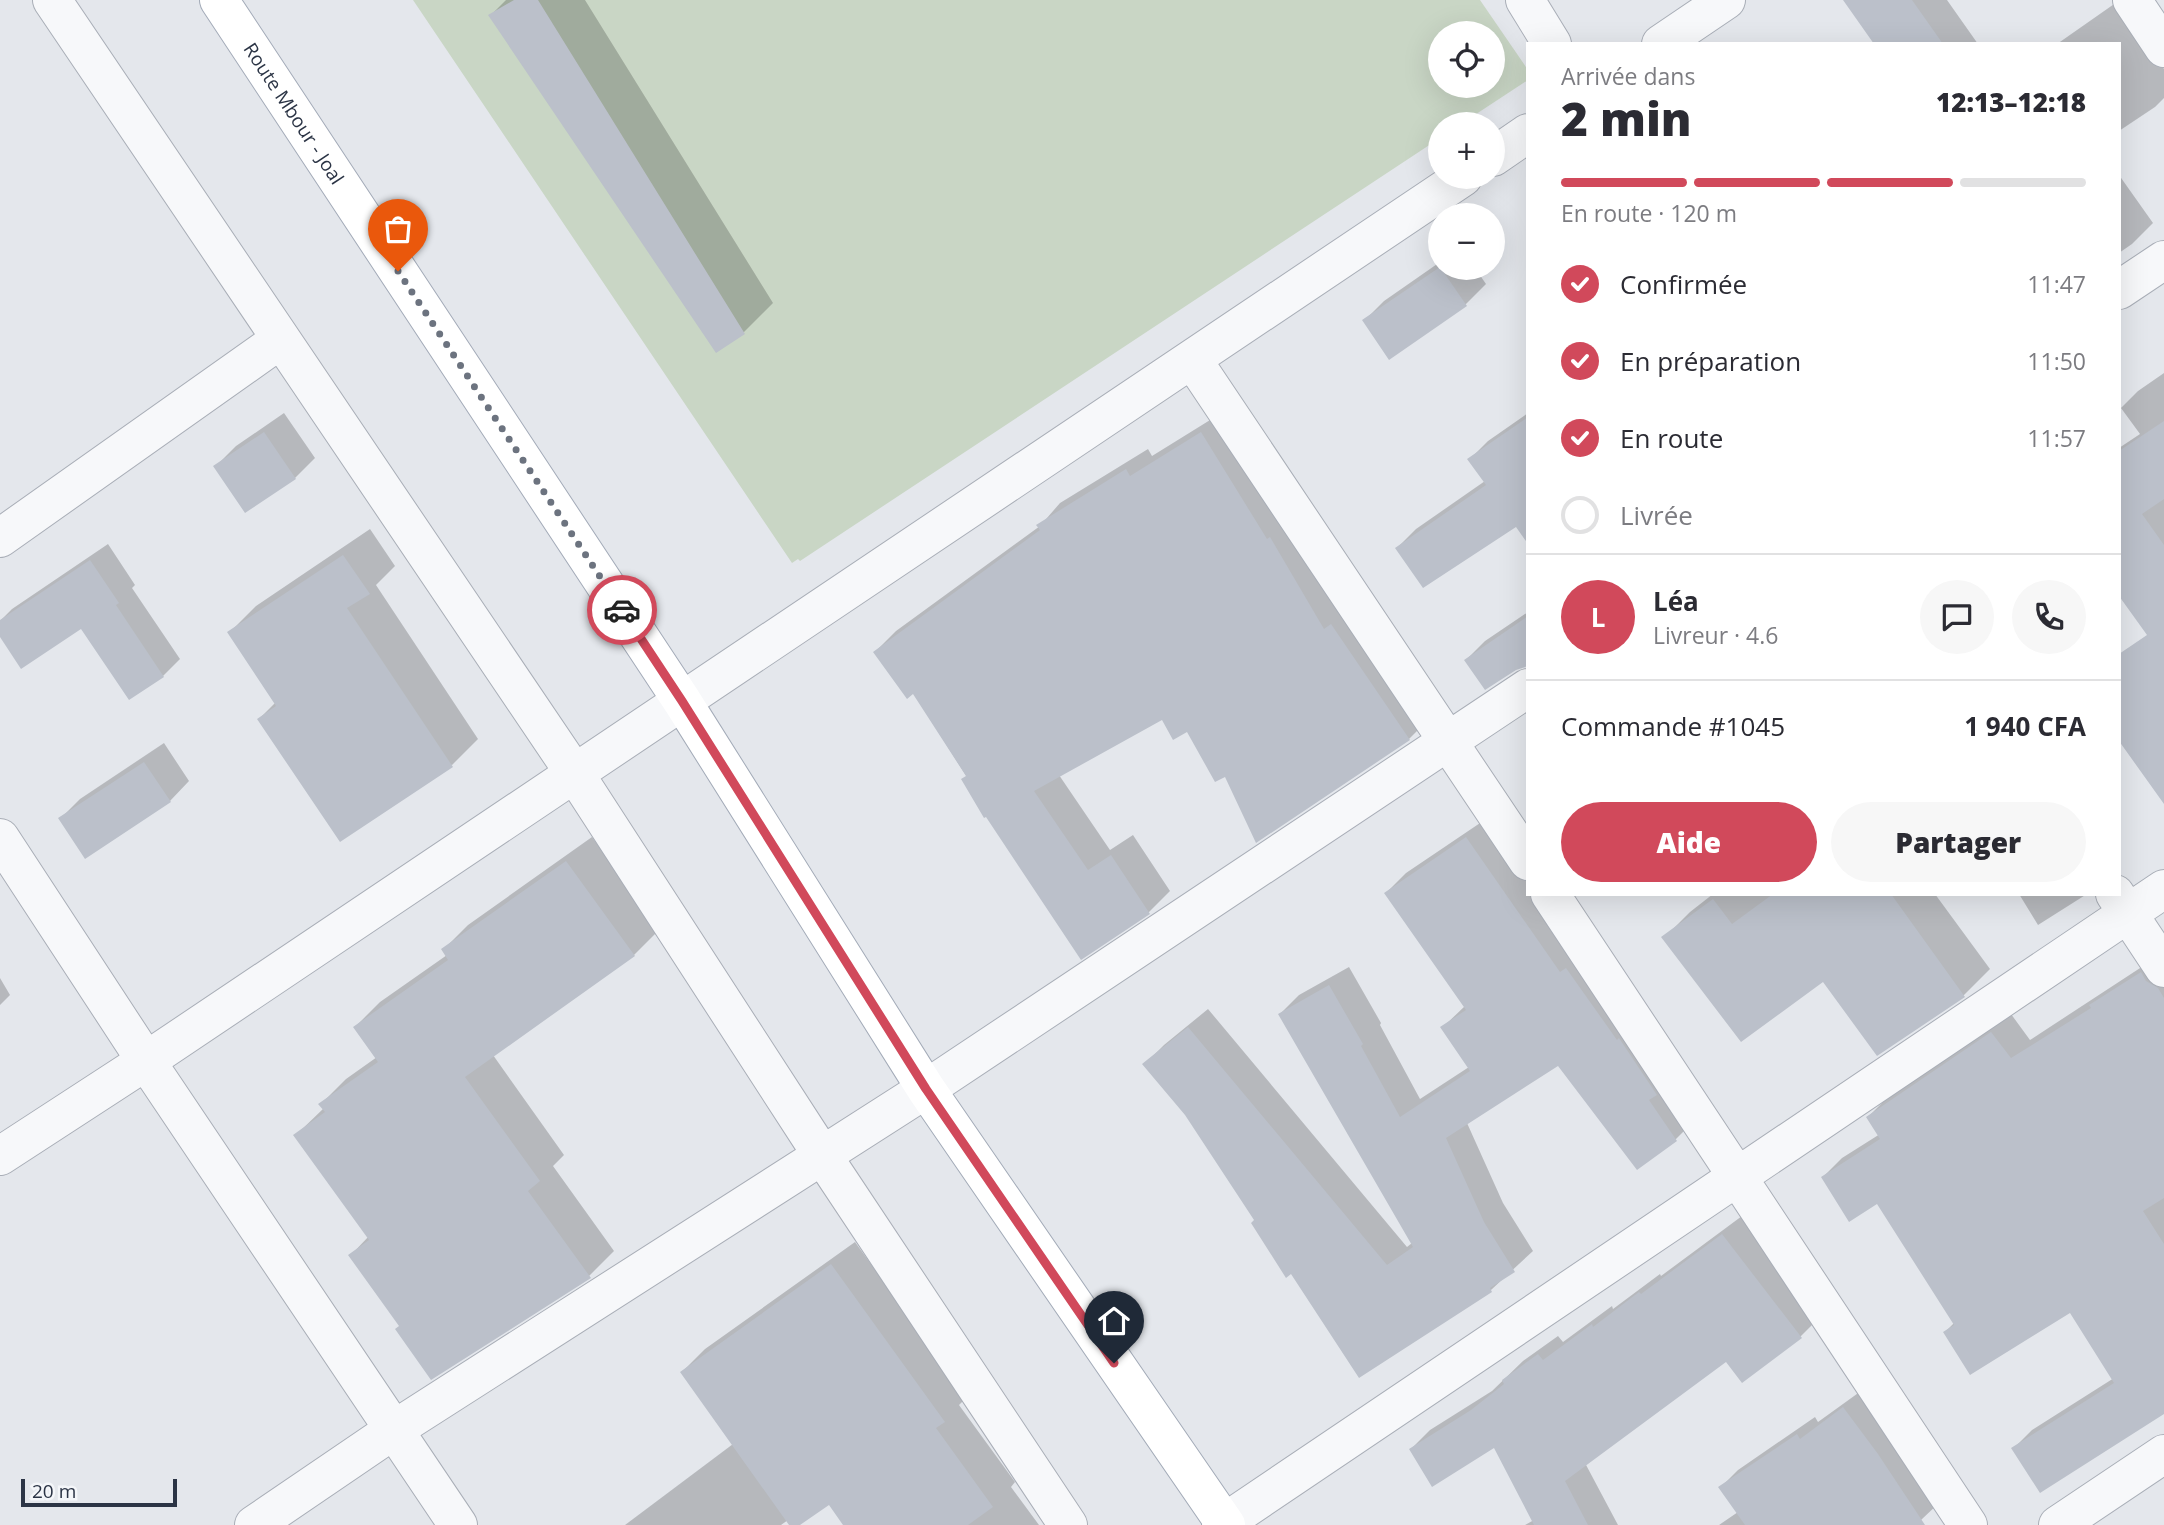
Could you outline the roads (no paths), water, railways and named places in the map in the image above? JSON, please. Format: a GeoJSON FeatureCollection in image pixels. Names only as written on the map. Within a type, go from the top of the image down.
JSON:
{"type":"FeatureCollection","features":[{"type":"Feature","properties":{"kind":"main road","name":"Route Mbour - Joal"},"geometry":{"type":"LineString","coordinates":[[219,0],[682,701],[926,1089],[1224,1524]]}},
{"type":"Feature","properties":{"kind":"street"},"geometry":{"type":"LineString","coordinates":[[52,0],[575,774],[822,1155],[1068,1525]]}},
{"type":"Feature","properties":{"kind":"street"},"geometry":{"type":"LineString","coordinates":[[1525,0],[1551,42]]}},
{"type":"Feature","properties":{"kind":"street"},"geometry":{"type":"LineString","coordinates":[[1664,42],[1726,0]]}},
{"type":"Feature","properties":{"kind":"street"},"geometry":{"type":"LineString","coordinates":[[2132,0],[2164,48]]}},
{"type":"Feature","properties":{"kind":"street"},"geometry":{"type":"LineString","coordinates":[[1505,149],[1526,134]]}},
{"type":"Feature","properties":{"kind":"street"},"geometry":{"type":"LineString","coordinates":[[0,1156],[575,774],[1445,189]]}},
{"type":"Feature","properties":{"kind":"street"},"geometry":{"type":"LineString","coordinates":[[2121,289],[2164,260]]}},
{"type":"Feature","properties":{"kind":"street"},"geometry":{"type":"LineString","coordinates":[[0,538],[281,338]]}},
{"type":"Feature","properties":{"kind":"street"},"geometry":{"type":"LineString","coordinates":[[1192,359],[1526,858]]}},
{"type":"Feature","properties":{"kind":"street"},"geometry":{"type":"LineString","coordinates":[[254,1525],[395,1429],[926,1089],[1526,689]]}},
{"type":"Feature","properties":{"kind":"street"},"geometry":{"type":"LineString","coordinates":[[0,838],[146,1061],[458,1525]]}},
{"type":"Feature","properties":{"kind":"street"},"geometry":{"type":"LineString","coordinates":[[1224,1524],[1738,1176],[2121,904],[2164,889]]}},
{"type":"Feature","properties":{"kind":"street"},"geometry":{"type":"LineString","coordinates":[[1551,896],[1968,1525]]}},
{"type":"Feature","properties":{"kind":"street"},"geometry":{"type":"LineString","coordinates":[[2121,904],[2164,968]]}},
{"type":"Feature","properties":{"kind":"street"},"geometry":{"type":"LineString","coordinates":[[2057,1525],[2164,1454]]}}]}
